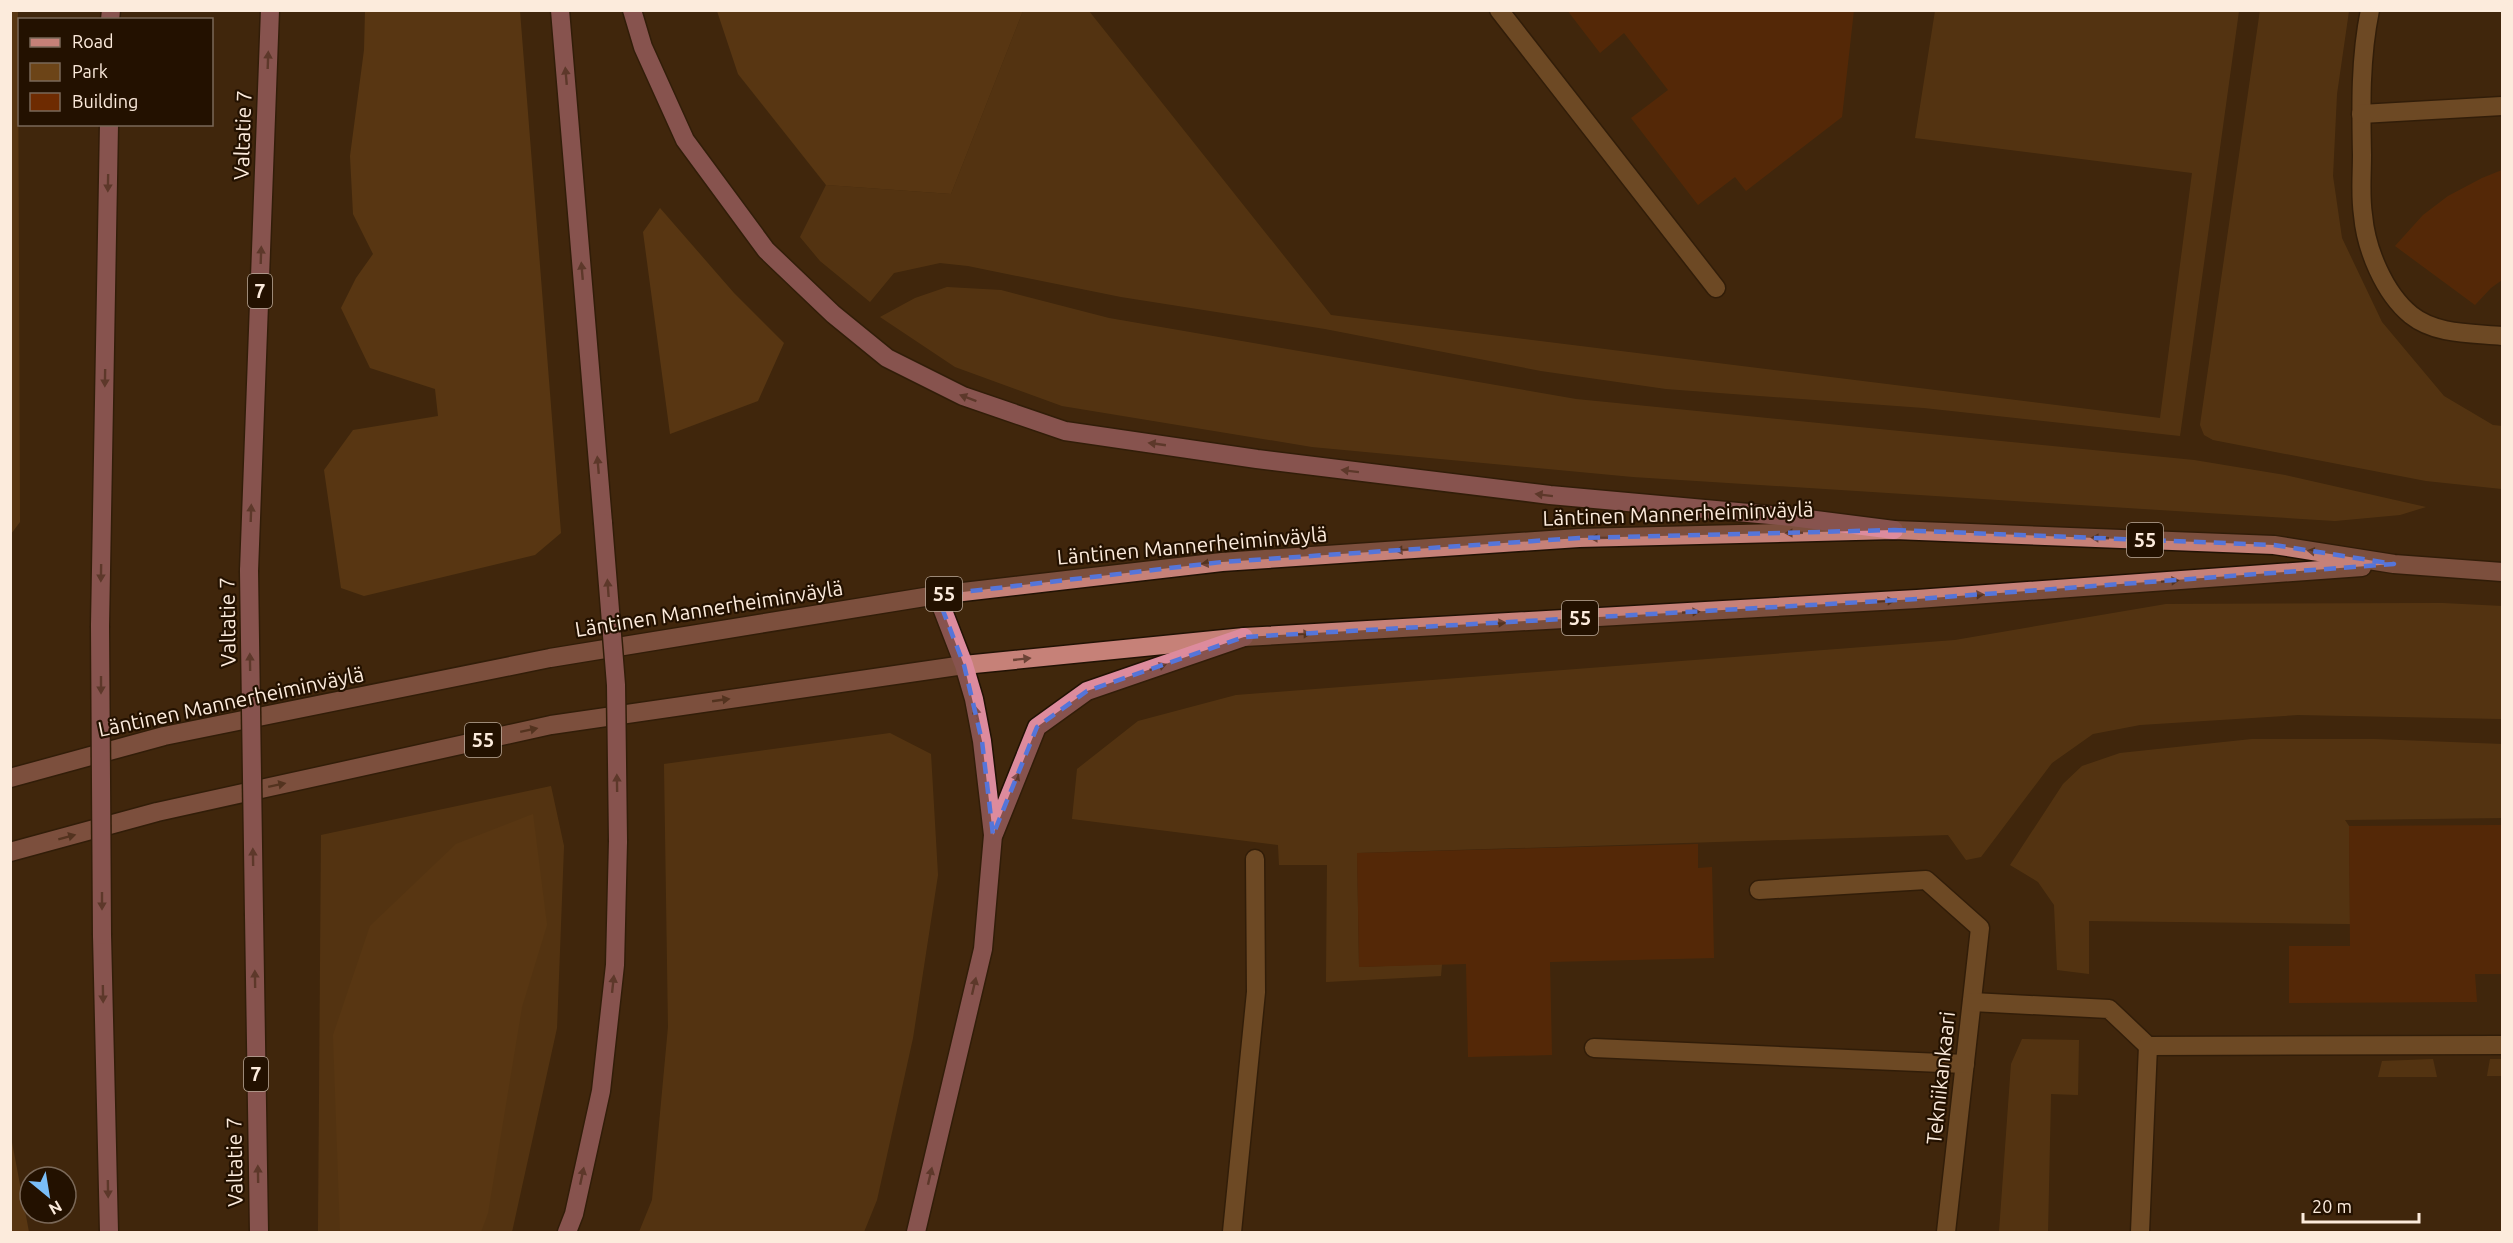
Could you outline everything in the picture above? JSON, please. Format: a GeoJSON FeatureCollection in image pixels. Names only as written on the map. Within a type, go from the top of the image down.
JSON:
{"type":"FeatureCollection","features":[{"type":"Feature","properties":{"kind":"highway","name":"Valtatie 7"},"geometry":{"type":"LineString","coordinates":[[259,1233],[249,571],[270,10]]}},
{"type":"Feature","properties":{"kind":"highway"},"geometry":{"type":"LineString","coordinates":[[560,10],[616,685],[618,842],[615,964],[601,1091],[574,1214],[567,1233]]}},
{"type":"Feature","properties":{"kind":"highway"},"geometry":{"type":"LineString","coordinates":[[632,10],[643,46],[685,140],[766,250],[833,314],[887,358],[963,396],[1065,431],[1257,459],[1550,495],[1792,517],[1894,530]]}},
{"type":"Feature","properties":{"kind":"highway"},"geometry":{"type":"LineString","coordinates":[[109,126],[100,626],[102,935],[110,1233]]}},
{"type":"Feature","properties":{"kind":"highway"},"geometry":{"type":"LineString","coordinates":[[916,1233],[983,949],[993,835],[982,741],[964,665],[937,595]]}},
{"type":"Feature","properties":{"kind":"highway"},"geometry":{"type":"LineString","coordinates":[[993,835],[1037,727],[1087,691],[1244,637]]}},
{"type":"Feature","properties":{"kind":"main road","name":"Läntinen Mannerheiminväylä"},"geometry":{"type":"LineString","coordinates":[[10,778],[164,736],[550,657],[937,595],[1222,562],[1579,538],[1894,530],[2274,545],[2394,564],[2502,572]]}},
{"type":"Feature","properties":{"kind":"main road","name":"Läntinen Mannerheiminväylä"},"geometry":{"type":"LineString","coordinates":[[10,852],[156,812],[551,725],[964,665],[1244,637],[1917,599],[2394,564]]}},
{"type":"Feature","properties":{"kind":"street"},"geometry":{"type":"LineString","coordinates":[[1499,10],[1716,288]]}},
{"type":"Feature","properties":{"kind":"street"},"geometry":{"type":"LineString","coordinates":[[2370,10],[2364,37],[2361,114],[2362,216],[2373,255],[2392,295],[2411,315],[2435,329],[2502,336]]}},
{"type":"Feature","properties":{"kind":"street"},"geometry":{"type":"LineString","coordinates":[[2361,114],[2502,106]]}},
{"type":"Feature","properties":{"kind":"street"},"geometry":{"type":"LineString","coordinates":[[1232,1233],[1256,992],[1255,859]]}},
{"type":"Feature","properties":{"kind":"street","name":"Tekniikankaari"},"geometry":{"type":"LineString","coordinates":[[1759,890],[1926,880],[1980,928],[1946,1233]]}},
{"type":"Feature","properties":{"kind":"street"},"geometry":{"type":"LineString","coordinates":[[1972,1002],[2109,1009],[2148,1046],[2502,1045]]}},
{"type":"Feature","properties":{"kind":"street"},"geometry":{"type":"LineString","coordinates":[[2140,1233],[2148,1046]]}},
{"type":"Feature","properties":{"kind":"street"},"geometry":{"type":"LineString","coordinates":[[1594,1048],[1965,1064]]}},
{"type":"Feature","properties":{"kind":"highlighted area"},"geometry":{"type":"Polygon","coordinates":[[[1894,530],[2274,545],[2394,564],[1917,599],[1244,637],[1087,691],[1037,727],[993,835],[982,741],[964,665],[937,595],[1222,562],[1579,538],[1894,530]]]}},
{"type":"Feature","properties":{"kind":"green space"},"geometry":{"type":"Polygon","coordinates":[[[2260,10],[2349,11],[2337,94],[2333,176],[2342,238],[2382,322],[2444,396],[2493,425],[2502,426],[2502,489],[2426,481],[2213,440],[2204,435],[2200,425],[2260,10]]]}},
{"type":"Feature","properties":{"kind":"green space"},"geometry":{"type":"Polygon","coordinates":[[[1023,11],[1089,11],[1331,315],[2160,418],[2192,173],[1915,138],[1935,11],[2239,11],[2180,436],[1924,408],[1666,389],[1541,371],[1325,329],[1121,297],[968,266],[940,263],[894,273],[870,302],[820,261],[800,237],[826,185],[951,194],[1023,11]]]}},
{"type":"Feature","properties":{"kind":"green space"},"geometry":{"type":"Polygon","coordinates":[[[947,287],[1001,290],[1109,318],[1576,399],[2194,460],[2285,475],[2426,507],[2400,515],[2335,521],[1633,477],[1312,447],[1062,406],[955,367],[880,317],[915,298],[947,287]]]}},
{"type":"Feature","properties":{"kind":"green space"},"geometry":{"type":"Polygon","coordinates":[[[2442,603],[2502,606],[2502,719],[2298,715],[2140,725],[2093,734],[2052,763],[1981,857],[1966,860],[1948,835],[1357,853],[1359,967],[1442,964],[1441,976],[1326,982],[1327,865],[1279,865],[1278,845],[1072,819],[1077,769],[1138,721],[1236,695],[1955,640],[2166,604],[2442,603]]]}},
{"type":"Feature","properties":{"kind":"green space"},"geometry":{"type":"Polygon","coordinates":[[[890,733],[931,754],[938,875],[913,1038],[877,1200],[864,1232],[639,1232],[652,1200],[668,1027],[664,764],[890,733]]]}},
{"type":"Feature","properties":{"kind":"green space"},"geometry":{"type":"Polygon","coordinates":[[[2252,739],[2374,739],[2502,744],[2502,818],[2345,820],[2349,826],[2350,924],[2089,921],[2089,974],[2057,970],[2054,905],[2038,882],[2010,865],[2063,784],[2082,766],[2120,753],[2252,739]]]}},
{"type":"Feature","properties":{"kind":"green space"},"geometry":{"type":"Polygon","coordinates":[[[551,786],[564,846],[557,1028],[512,1232],[318,1232],[321,835],[551,786]]]}},
{"type":"Feature","properties":{"kind":"green space"},"geometry":{"type":"Polygon","coordinates":[[[2022,1039],[2079,1040],[2078,1095],[2051,1094],[2048,1232],[1999,1232],[2011,1064],[2022,1039]]]}},
{"type":"Feature","properties":{"kind":"green space"},"geometry":{"type":"Polygon","coordinates":[[[2433,1059],[2437,1077],[2378,1077],[2382,1061],[2433,1059]]]}},
{"type":"Feature","properties":{"kind":"green space"},"geometry":{"type":"Polygon","coordinates":[[[2490,1059],[2502,1059],[2502,1076],[2487,1076],[2490,1059]]]}},
{"type":"Feature","properties":{"kind":"shaded area"},"geometry":{"type":"Polygon","coordinates":[[[717,10],[1023,11],[951,194],[826,185],[738,74],[717,10]]]}},
{"type":"Feature","properties":{"kind":"shaded area"},"geometry":{"type":"Polygon","coordinates":[[[10,11],[18,11],[20,522],[11,534],[10,11]]]}},
{"type":"Feature","properties":{"kind":"shaded area"},"geometry":{"type":"Polygon","coordinates":[[[365,11],[520,11],[561,533],[535,555],[364,596],[341,588],[324,470],[353,430],[438,416],[435,389],[370,368],[341,308],[356,278],[373,254],[353,214],[350,156],[364,50],[365,11]]]}},
{"type":"Feature","properties":{"kind":"shaded area"},"geometry":{"type":"Polygon","coordinates":[[[660,208],[734,293],[784,343],[758,401],[670,434],[643,232],[660,208]]]}},
{"type":"Feature","properties":{"kind":"shaded area"},"geometry":{"type":"Polygon","coordinates":[[[533,814],[547,925],[522,1007],[488,1213],[481,1232],[340,1232],[333,1035],[370,926],[456,844],[533,814]]]}},
{"type":"Feature","properties":{"kind":"shaded area"},"geometry":{"type":"Polygon","coordinates":[[[11,1137],[18,1174],[18,1225],[28,1225],[29,1232],[11,1232],[11,1137]]]}},
{"type":"Feature","properties":{"kind":"building"},"geometry":{"type":"Polygon","coordinates":[[[1567,10],[1854,10],[1842,117],[1746,191],[1735,177],[1698,205],[1631,118],[1668,90],[1624,33],[1600,53],[1567,10]]]}},
{"type":"Feature","properties":{"kind":"building"},"geometry":{"type":"Polygon","coordinates":[[[2502,170],[2502,280],[2475,305],[2395,246],[2423,215],[2448,196],[2502,170]]]}},
{"type":"Feature","properties":{"kind":"building"},"geometry":{"type":"Polygon","coordinates":[[[2502,825],[2502,974],[2475,974],[2477,1002],[2289,1003],[2289,946],[2350,946],[2349,826],[2502,825]]]}},
{"type":"Feature","properties":{"kind":"building"},"geometry":{"type":"Polygon","coordinates":[[[1698,844],[1698,868],[1712,867],[1714,958],[1550,962],[1552,1055],[1468,1057],[1466,964],[1359,967],[1357,853],[1698,844]]]}}]}
